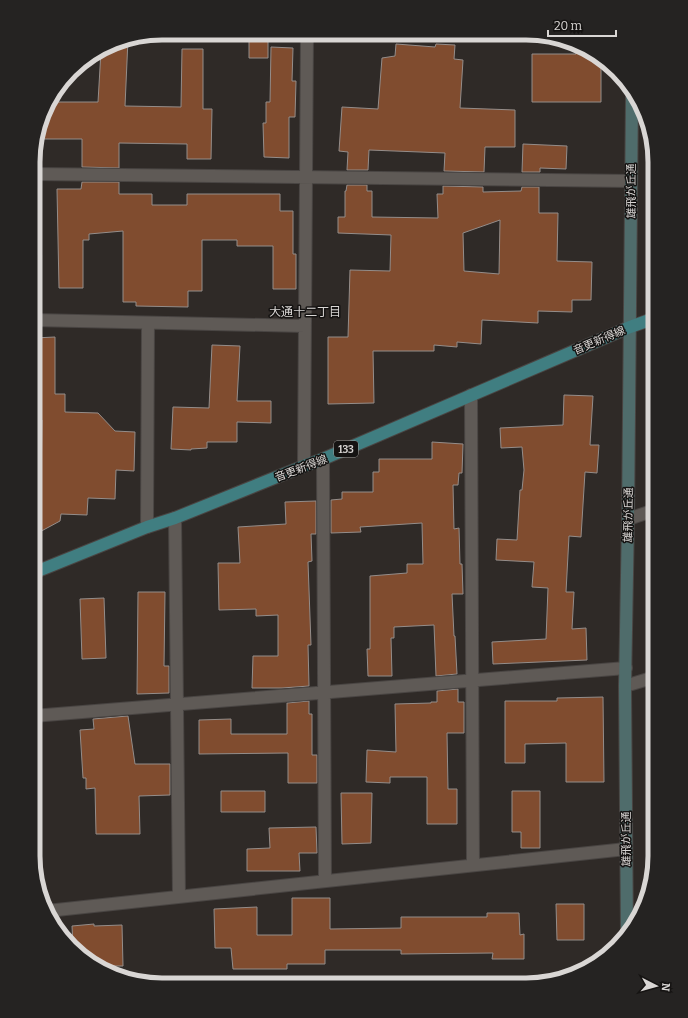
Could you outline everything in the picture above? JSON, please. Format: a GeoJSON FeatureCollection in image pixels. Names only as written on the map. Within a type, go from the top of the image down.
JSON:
{"type":"FeatureCollection","features":[{"type":"Feature","properties":{"kind":"main road","name":"音更新得線"},"geometry":{"type":"LineString","coordinates":[[40,571],[147,527],[175,518],[304,466],[323,460],[471,395],[648,321]]}},
{"type":"Feature","properties":{"kind":"street"},"geometry":{"type":"LineString","coordinates":[[304,466],[307,40]]}},
{"type":"Feature","properties":{"kind":"street","name":"雄飛が丘通"},"geometry":{"type":"LineString","coordinates":[[627,925],[625,686],[632,101]]}},
{"type":"Feature","properties":{"kind":"street"},"geometry":{"type":"LineString","coordinates":[[40,174],[631,181]]}},
{"type":"Feature","properties":{"kind":"street"},"geometry":{"type":"LineString","coordinates":[[40,320],[305,326]]}},
{"type":"Feature","properties":{"kind":"street"},"geometry":{"type":"LineString","coordinates":[[147,527],[148,323]]}},
{"type":"Feature","properties":{"kind":"street"},"geometry":{"type":"LineString","coordinates":[[471,395],[473,865]]}},
{"type":"Feature","properties":{"kind":"street"},"geometry":{"type":"LineString","coordinates":[[323,460],[326,881]]}},
{"type":"Feature","properties":{"kind":"street"},"geometry":{"type":"LineString","coordinates":[[628,519],[648,512]]}},
{"type":"Feature","properties":{"kind":"street"},"geometry":{"type":"LineString","coordinates":[[175,518],[179,897]]}},
{"type":"Feature","properties":{"kind":"street"},"geometry":{"type":"LineString","coordinates":[[40,715],[626,668]]}},
{"type":"Feature","properties":{"kind":"street"},"geometry":{"type":"LineString","coordinates":[[625,686],[648,679]]}},
{"type":"Feature","properties":{"kind":"street"},"geometry":{"type":"LineString","coordinates":[[53,910],[626,849]]}},
{"type":"Feature","properties":{"kind":"building"},"geometry":{"type":"Polygon","coordinates":[[[249,40],[268,40],[268,58],[249,58],[249,40]]]}},
{"type":"Feature","properties":{"kind":"building"},"geometry":{"type":"Polygon","coordinates":[[[396,44],[435,47],[436,44],[455,45],[454,59],[463,60],[460,108],[515,110],[515,147],[485,147],[484,172],[444,171],[445,153],[369,150],[368,170],[347,170],[348,152],[339,151],[342,107],[378,109],[382,58],[395,56],[396,44]]]}},
{"type":"Feature","properties":{"kind":"building"},"geometry":{"type":"Polygon","coordinates":[[[128,45],[125,106],[181,107],[182,49],[203,49],[203,109],[212,109],[211,159],[187,159],[187,144],[119,143],[119,168],[82,167],[82,139],[42,139],[46,123],[56,102],[98,102],[101,56],[128,45]]]}},
{"type":"Feature","properties":{"kind":"building"},"geometry":{"type":"Polygon","coordinates":[[[271,47],[293,48],[292,81],[296,81],[295,117],[289,117],[289,158],[264,157],[263,123],[266,123],[266,102],[270,102],[271,47]]]}},
{"type":"Feature","properties":{"kind":"building"},"geometry":{"type":"Polygon","coordinates":[[[576,50],[601,66],[601,102],[532,102],[532,54],[576,54],[576,50]]]}},
{"type":"Feature","properties":{"kind":"building"},"geometry":{"type":"Polygon","coordinates":[[[523,144],[567,146],[566,169],[540,168],[540,172],[522,172],[523,144]]]}},
{"type":"Feature","properties":{"kind":"building"},"geometry":{"type":"Polygon","coordinates":[[[82,182],[119,182],[119,194],[152,194],[152,205],[187,205],[187,194],[280,194],[280,211],[293,211],[293,254],[296,254],[296,289],[273,289],[273,246],[237,246],[237,240],[202,240],[202,291],[188,291],[188,307],[136,306],[136,302],[123,302],[123,231],[89,234],[89,240],[83,240],[83,288],[59,288],[57,189],[81,189],[82,182]]]}},
{"type":"Feature","properties":{"kind":"building"},"geometry":{"type":"Polygon","coordinates":[[[347,185],[367,185],[367,191],[372,191],[372,217],[438,218],[437,194],[443,194],[443,186],[483,187],[483,192],[521,191],[522,187],[539,187],[539,213],[558,213],[557,261],[592,262],[591,300],[572,300],[572,312],[538,311],[538,323],[482,320],[481,344],[457,342],[457,347],[434,345],[434,351],[373,351],[374,403],[328,404],[328,337],[348,337],[350,270],[390,271],[391,235],[338,233],[338,217],[345,217],[347,185]],[[500,220],[463,233],[464,271],[499,274],[500,220]]]}},
{"type":"Feature","properties":{"kind":"building"},"geometry":{"type":"Polygon","coordinates":[[[55,337],[55,394],[65,394],[65,412],[98,413],[115,431],[135,432],[134,471],[116,470],[115,499],[88,498],[87,515],[61,514],[60,521],[40,532],[42,420],[40,420],[40,338],[55,337]]]}},
{"type":"Feature","properties":{"kind":"building"},"geometry":{"type":"Polygon","coordinates":[[[212,345],[240,346],[237,401],[271,401],[271,423],[237,422],[237,442],[207,442],[207,448],[191,450],[171,449],[173,407],[209,408],[212,345]]]}},
{"type":"Feature","properties":{"kind":"building"},"geometry":{"type":"Polygon","coordinates":[[[564,395],[593,396],[590,445],[599,445],[597,473],[585,472],[581,537],[569,536],[566,592],[574,592],[572,629],[586,628],[587,660],[493,664],[492,642],[546,639],[548,588],[532,587],[534,562],[496,560],[497,539],[517,540],[520,490],[522,490],[524,470],[522,447],[501,448],[500,428],[563,425],[564,395]]]}},
{"type":"Feature","properties":{"kind":"building"},"geometry":{"type":"Polygon","coordinates":[[[432,442],[463,444],[462,473],[459,473],[458,485],[453,485],[454,529],[459,528],[463,594],[452,594],[457,674],[436,676],[434,625],[394,627],[394,638],[391,638],[392,676],[368,676],[367,649],[370,649],[370,576],[407,573],[407,564],[423,564],[422,523],[360,527],[361,532],[331,533],[331,500],[342,499],[342,492],[373,492],[373,472],[379,472],[379,459],[432,459],[432,442]]]}},
{"type":"Feature","properties":{"kind":"building"},"geometry":{"type":"Polygon","coordinates":[[[316,501],[316,534],[311,534],[312,561],[308,562],[311,645],[308,645],[309,686],[252,688],[253,656],[278,656],[278,615],[256,616],[256,609],[219,610],[218,563],[240,563],[238,527],[286,524],[285,502],[316,501]]]}},
{"type":"Feature","properties":{"kind":"building"},"geometry":{"type":"Polygon","coordinates":[[[138,592],[165,592],[164,666],[169,666],[169,693],[137,694],[138,592]]]}},
{"type":"Feature","properties":{"kind":"building"},"geometry":{"type":"Polygon","coordinates":[[[104,598],[106,658],[82,659],[80,599],[104,598]]]}},
{"type":"Feature","properties":{"kind":"building"},"geometry":{"type":"Polygon","coordinates":[[[458,689],[458,702],[464,702],[464,733],[447,733],[448,789],[457,789],[457,824],[427,824],[427,777],[390,777],[390,783],[366,782],[367,750],[396,752],[395,704],[437,702],[437,691],[458,689]]]}},
{"type":"Feature","properties":{"kind":"building"},"geometry":{"type":"Polygon","coordinates":[[[603,697],[604,782],[566,782],[566,743],[525,744],[525,763],[505,763],[505,701],[557,701],[557,698],[603,697]]]}},
{"type":"Feature","properties":{"kind":"building"},"geometry":{"type":"Polygon","coordinates":[[[309,701],[309,714],[312,714],[312,755],[317,755],[317,783],[288,783],[288,753],[199,754],[199,720],[231,719],[231,734],[287,734],[287,703],[309,701]]]}},
{"type":"Feature","properties":{"kind":"building"},"geometry":{"type":"Polygon","coordinates":[[[128,716],[135,764],[170,764],[170,795],[139,796],[140,834],[96,834],[95,788],[86,789],[86,778],[83,778],[80,730],[94,729],[93,719],[128,716]]]}},
{"type":"Feature","properties":{"kind":"building"},"geometry":{"type":"Polygon","coordinates":[[[221,791],[265,791],[265,812],[221,812],[221,791]]]}},
{"type":"Feature","properties":{"kind":"building"},"geometry":{"type":"Polygon","coordinates":[[[512,791],[540,791],[540,848],[521,848],[521,832],[512,832],[512,791]]]}},
{"type":"Feature","properties":{"kind":"building"},"geometry":{"type":"Polygon","coordinates":[[[341,793],[372,793],[371,843],[342,844],[341,793]]]}},
{"type":"Feature","properties":{"kind":"building"},"geometry":{"type":"Polygon","coordinates":[[[316,827],[317,853],[299,853],[300,871],[247,871],[247,849],[270,848],[269,828],[316,827]]]}},
{"type":"Feature","properties":{"kind":"building"},"geometry":{"type":"Polygon","coordinates":[[[292,898],[330,898],[330,929],[401,928],[401,917],[487,917],[487,913],[519,913],[520,935],[524,934],[524,959],[492,959],[493,953],[401,954],[401,950],[325,950],[325,964],[287,964],[287,969],[233,969],[231,948],[215,948],[214,909],[257,907],[257,935],[292,935],[292,898]]]}},
{"type":"Feature","properties":{"kind":"building"},"geometry":{"type":"Polygon","coordinates":[[[556,904],[584,904],[584,940],[557,940],[556,904]]]}},
{"type":"Feature","properties":{"kind":"building"},"geometry":{"type":"Polygon","coordinates":[[[94,924],[94,926],[122,925],[123,966],[109,966],[88,953],[73,938],[72,926],[94,924]]]}},
{"type":"Feature","properties":{"kind":"district","name":"大通十二丁目"},"geometry":{"type":"Point","coordinates":[305,312]}}]}
